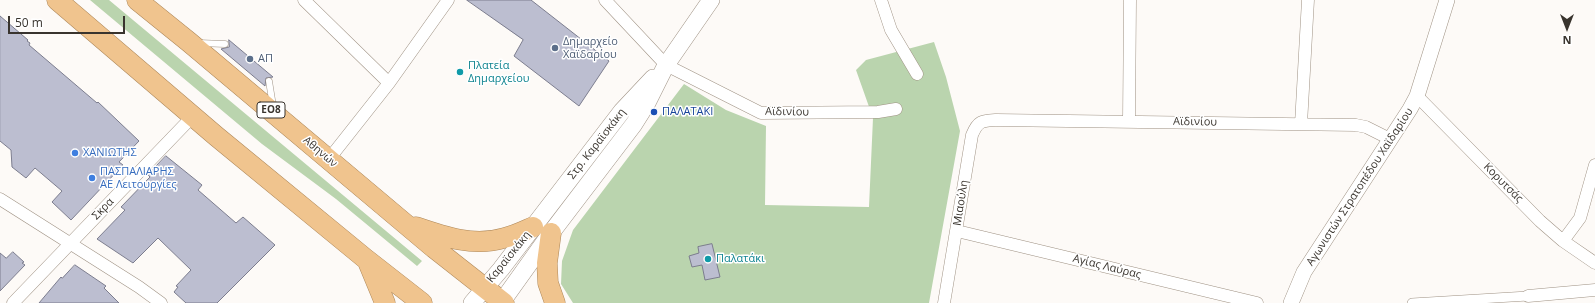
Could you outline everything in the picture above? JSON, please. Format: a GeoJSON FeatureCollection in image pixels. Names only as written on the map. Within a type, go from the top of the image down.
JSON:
{"type":"FeatureCollection","features":[{"type":"Feature","properties":{"kind":"highway"},"geometry":{"type":"LineString","coordinates":[[57,0],[193,116],[367,260],[422,303]]}},
{"type":"Feature","properties":{"kind":"highway","name":"Αθηνών"},"geometry":{"type":"LineString","coordinates":[[137,0],[403,222],[478,295],[502,303]]}},
{"type":"Feature","properties":{"kind":"highway"},"geometry":{"type":"LineString","coordinates":[[403,222],[448,238],[475,242],[490,241],[542,230],[548,264],[548,283],[555,303]]}},
{"type":"Feature","properties":{"kind":"highway"},"geometry":{"type":"LineString","coordinates":[[367,260],[385,303]]}},
{"type":"Feature","properties":{"kind":"main road","name":"Στρ. Καραϊσκάκη"},"geometry":{"type":"LineString","coordinates":[[542,230],[634,124],[646,105],[666,65],[711,0]]}},
{"type":"Feature","properties":{"kind":"main road","name":"Καραϊσκάκη"},"geometry":{"type":"LineString","coordinates":[[478,295],[501,269],[542,230]]}},
{"type":"Feature","properties":{"kind":"main road","name":"Καραϊσκάκη"},"geometry":{"type":"LineString","coordinates":[[502,303],[542,230]]}},
{"type":"Feature","properties":{"kind":"street"},"geometry":{"type":"LineString","coordinates":[[304,0],[389,83]]}},
{"type":"Feature","properties":{"kind":"street"},"geometry":{"type":"LineString","coordinates":[[329,159],[389,83],[448,0]]}},
{"type":"Feature","properties":{"kind":"street"},"geometry":{"type":"LineString","coordinates":[[605,0],[666,65]]}},
{"type":"Feature","properties":{"kind":"street"},"geometry":{"type":"LineString","coordinates":[[881,0],[891,30],[917,74]]}},
{"type":"Feature","properties":{"kind":"street"},"geometry":{"type":"LineString","coordinates":[[1129,122],[1130,0]]}},
{"type":"Feature","properties":{"kind":"street"},"geometry":{"type":"LineString","coordinates":[[1302,124],[1308,0]]}},
{"type":"Feature","properties":{"kind":"street","name":"Αγωνιστών Στρατοπέδου Χαϊδαρίου"},"geometry":{"type":"LineString","coordinates":[[1291,303],[1304,272],[1417,96],[1447,0]]}},
{"type":"Feature","properties":{"kind":"street","name":"Αϊδινίου"},"geometry":{"type":"LineString","coordinates":[[666,65],[761,113],[878,112],[896,108]]}},
{"type":"Feature","properties":{"kind":"street","name":"Κορυτσάς"},"geometry":{"type":"LineString","coordinates":[[1417,96],[1540,221],[1563,241],[1595,263]]}},
{"type":"Feature","properties":{"kind":"street","name":"Σκρα"},"geometry":{"type":"LineString","coordinates":[[13,303],[193,116]]}},
{"type":"Feature","properties":{"kind":"street","name":"Αϊδινίου"},"geometry":{"type":"LineString","coordinates":[[996,120],[1356,125],[1366,127],[1390,139]]}},
{"type":"Feature","properties":{"kind":"street","name":"Μιαούλη"},"geometry":{"type":"LineString","coordinates":[[944,303],[972,135],[976,126],[980,122],[996,120]]}},
{"type":"Feature","properties":{"kind":"street"},"geometry":{"type":"LineString","coordinates":[[1563,241],[1580,218],[1595,165]]}},
{"type":"Feature","properties":{"kind":"street"},"geometry":{"type":"LineString","coordinates":[[0,199],[139,287],[161,303]]}},
{"type":"Feature","properties":{"kind":"street","name":"Αγίας Λαύρας"},"geometry":{"type":"LineString","coordinates":[[957,231],[1257,303]]}},
{"type":"Feature","properties":{"kind":"street"},"geometry":{"type":"LineString","coordinates":[[1412,303],[1528,296],[1595,290]]}},
{"type":"Feature","properties":{"kind":"lane"},"geometry":{"type":"LineString","coordinates":[[189,42],[225,44]]}},
{"type":"Feature","properties":{"kind":"lane"},"geometry":{"type":"LineString","coordinates":[[269,81],[274,113]]}},
{"type":"Feature","properties":{"kind":"green space"},"geometry":{"type":"Polygon","coordinates":[[[90,0],[109,0],[422,261],[417,266],[336,199],[262,144],[90,0]]]}},
{"type":"Feature","properties":{"kind":"green space","name":"Παλατάκι"},"geometry":{"type":"Polygon","coordinates":[[[934,42],[946,77],[960,131],[929,303],[573,303],[561,284],[562,261],[573,230],[684,84],[726,110],[766,126],[765,205],[869,207],[873,118],[856,70],[866,60],[934,42]]]}},
{"type":"Feature","properties":{"kind":"building","name":"Δημαρχείο Χαϊδαρίου"},"geometry":{"type":"Polygon","coordinates":[[[467,0],[531,0],[609,61],[579,106],[514,56],[523,40],[467,0]]]}},
{"type":"Feature","properties":{"kind":"building"},"geometry":{"type":"Polygon","coordinates":[[[0,16],[28,40],[27,41],[30,43],[29,45],[97,103],[98,102],[139,141],[119,162],[123,165],[71,220],[52,202],[62,191],[35,168],[26,178],[12,167],[11,150],[0,141],[0,16]]]}},
{"type":"Feature","properties":{"kind":"building"},"geometry":{"type":"Polygon","coordinates":[[[229,40],[273,77],[266,78],[265,86],[221,49],[229,47],[229,40]]]}},
{"type":"Feature","properties":{"kind":"building"},"geometry":{"type":"Polygon","coordinates":[[[166,156],[202,185],[198,190],[236,223],[243,217],[275,245],[217,303],[186,303],[174,292],[178,287],[176,286],[191,270],[158,238],[133,263],[97,239],[125,210],[121,207],[150,177],[148,175],[166,156]]]}},
{"type":"Feature","properties":{"kind":"building","name":"Παλατάκι"},"geometry":{"type":"Polygon","coordinates":[[[712,244],[720,277],[705,280],[702,265],[692,267],[689,256],[699,253],[698,247],[712,244]]]}},
{"type":"Feature","properties":{"kind":"building"},"geometry":{"type":"Polygon","coordinates":[[[13,252],[24,262],[22,263],[25,265],[0,291],[0,253],[6,258],[13,252]]]}},
{"type":"Feature","properties":{"kind":"building"},"geometry":{"type":"Polygon","coordinates":[[[75,265],[106,286],[104,288],[119,303],[39,303],[61,277],[62,278],[75,265]]]}},
{"type":"Feature","properties":{"kind":"place","name":"Δημαρχείο Χαϊδαρίου"},"geometry":{"type":"Point","coordinates":[555,48]}},
{"type":"Feature","properties":{"kind":"place","name":"ΑΠ"},"geometry":{"type":"Point","coordinates":[250,59]}},
{"type":"Feature","properties":{"kind":"place","name":"Πλατεία Δημαρχείου"},"geometry":{"type":"Point","coordinates":[460,72]}},
{"type":"Feature","properties":{"kind":"place","name":"ΠΑΛΑΤΑΚΙ"},"geometry":{"type":"Point","coordinates":[654,112]}},
{"type":"Feature","properties":{"kind":"place","name":"ΧΑΝΙΩΤΗΣ"},"geometry":{"type":"Point","coordinates":[75,153]}},
{"type":"Feature","properties":{"kind":"place","name":"ΠΑΣΠΑΛΙΑΡΗΣ ΑΕ Λειτουργίες"},"geometry":{"type":"Point","coordinates":[92,178]}},
{"type":"Feature","properties":{"kind":"place","name":"Παλατάκι"},"geometry":{"type":"Point","coordinates":[708,259]}}]}
